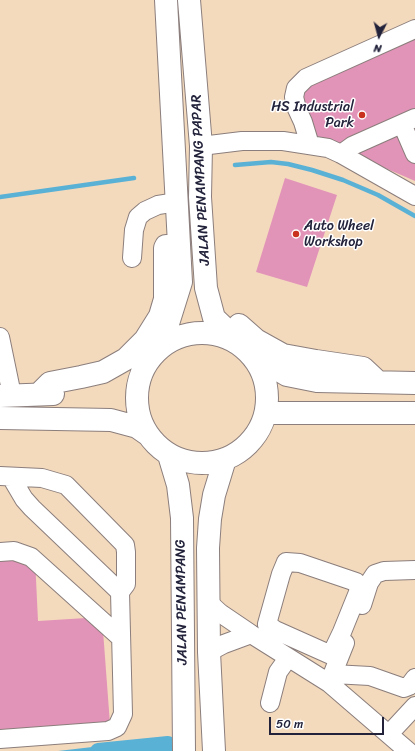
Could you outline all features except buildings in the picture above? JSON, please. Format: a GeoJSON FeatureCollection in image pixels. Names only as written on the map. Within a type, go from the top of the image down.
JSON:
{"type":"FeatureCollection","features":[{"type":"Feature","properties":{"kind":"main road","name":"JALAN PENAMPANG PAPAR"},"geometry":{"type":"LineString","coordinates":[[161,346],[181,282],[166,0]]}},
{"type":"Feature","properties":{"kind":"main road","name":"JALAN PENAMPANG PAPAR"},"geometry":{"type":"LineString","coordinates":[[189,0],[201,146],[200,197],[204,237],[206,288],[214,318],[247,350]]}},
{"type":"Feature","properties":{"kind":"main road"},"geometry":{"type":"LineString","coordinates":[[39,394],[50,383],[103,372],[126,359],[145,340],[160,316],[165,299],[165,248],[177,210]]}},
{"type":"Feature","properties":{"kind":"main road"},"geometry":{"type":"LineString","coordinates":[[204,237],[219,301],[235,321],[256,340],[283,354],[316,362],[363,368],[378,382]]}},
{"type":"Feature","properties":{"kind":"main road"},"geometry":{"type":"LineString","coordinates":[[147,434],[139,418],[136,401],[138,383],[144,366],[152,356],[161,346],[180,336],[202,332],[224,336],[287,375],[317,381],[415,383]]}},
{"type":"Feature","properties":{"kind":"main road"},"geometry":{"type":"LineString","coordinates":[[0,418],[111,420],[137,427],[147,434],[169,455],[187,462],[206,463],[224,459],[244,449],[258,433],[266,413],[268,391],[262,371],[247,350]]}},
{"type":"Feature","properties":{"kind":"main road"},"geometry":{"type":"LineString","coordinates":[[6,396],[61,394],[95,389],[115,382],[144,366]]}},
{"type":"Feature","properties":{"kind":"main road"},"geometry":{"type":"LineString","coordinates":[[266,413],[415,413]]}},
{"type":"Feature","properties":{"kind":"main road","name":"JALAN PENAMPANG"},"geometry":{"type":"LineString","coordinates":[[169,455],[178,485],[182,518],[184,751]]}},
{"type":"Feature","properties":{"kind":"main road","name":"JALAN PENAMPANG"},"geometry":{"type":"LineString","coordinates":[[214,751],[209,652],[208,548],[214,495],[224,459]]}},
{"type":"Feature","properties":{"kind":"street"},"geometry":{"type":"LineString","coordinates":[[310,145],[294,97],[296,88],[306,78],[415,30]]}},
{"type":"Feature","properties":{"kind":"street"},"geometry":{"type":"LineString","coordinates":[[341,154],[352,146],[408,121],[415,154]]}},
{"type":"Feature","properties":{"kind":"street"},"geometry":{"type":"LineString","coordinates":[[201,146],[242,141],[283,141],[328,148],[415,196]]}},
{"type":"Feature","properties":{"kind":"street"},"geometry":{"type":"LineString","coordinates":[[132,258],[134,230],[138,217],[145,211],[158,205],[177,210]]}},
{"type":"Feature","properties":{"kind":"street"},"geometry":{"type":"LineString","coordinates":[[0,337],[6,396]]}},
{"type":"Feature","properties":{"kind":"street"},"geometry":{"type":"LineString","coordinates":[[6,477],[32,508],[120,592]]}},
{"type":"Feature","properties":{"kind":"street"},"geometry":{"type":"LineString","coordinates":[[0,739],[108,731],[117,727],[123,714],[120,592],[126,584],[125,545],[66,485],[42,478],[6,477]]}},
{"type":"Feature","properties":{"kind":"street"},"geometry":{"type":"LineString","coordinates":[[0,552],[14,551],[31,557],[121,638]]}},
{"type":"Feature","properties":{"kind":"street"},"geometry":{"type":"LineString","coordinates":[[209,652],[224,644],[259,632],[275,630],[331,655],[359,590],[356,582],[300,563],[286,562],[259,632]]}},
{"type":"Feature","properties":{"kind":"street"},"geometry":{"type":"LineString","coordinates":[[331,678],[361,607],[369,583],[375,574],[384,571],[415,570]]}},
{"type":"Feature","properties":{"kind":"street"},"geometry":{"type":"LineString","coordinates":[[208,602],[220,613],[259,632],[288,658],[331,678],[408,751]]}},
{"type":"Feature","properties":{"kind":"street"},"geometry":{"type":"LineString","coordinates":[[270,703],[278,672],[288,658]]}},
{"type":"Feature","properties":{"kind":"street"},"geometry":{"type":"LineString","coordinates":[[331,678],[370,676],[404,688],[409,686],[415,678]]}},
{"type":"Feature","properties":{"kind":"street"},"geometry":{"type":"LineString","coordinates":[[389,734],[415,706]]}},
{"type":"Feature","properties":{"kind":"water"},"geometry":{"type":"Polygon","coordinates":[[[161,739],[163,750],[58,751],[161,739]]]}},
{"type":"Feature","properties":{"kind":"waterway"},"geometry":{"type":"LineString","coordinates":[[235,165],[271,162],[288,164],[312,170],[343,180],[378,195],[415,216]]}},
{"type":"Feature","properties":{"kind":"waterway"},"geometry":{"type":"LineString","coordinates":[[0,197],[134,178]]}},
{"type":"Feature","properties":{"kind":"waterway"},"geometry":{"type":"LineString","coordinates":[[98,751],[168,744]]}},
{"type":"Feature","properties":{"kind":"place","name":"HS Industrial Park"},"geometry":{"type":"Point","coordinates":[362,115]}},
{"type":"Feature","properties":{"kind":"place","name":"Auto Wheel Workshop"},"geometry":{"type":"Point","coordinates":[296,234]}}]}
